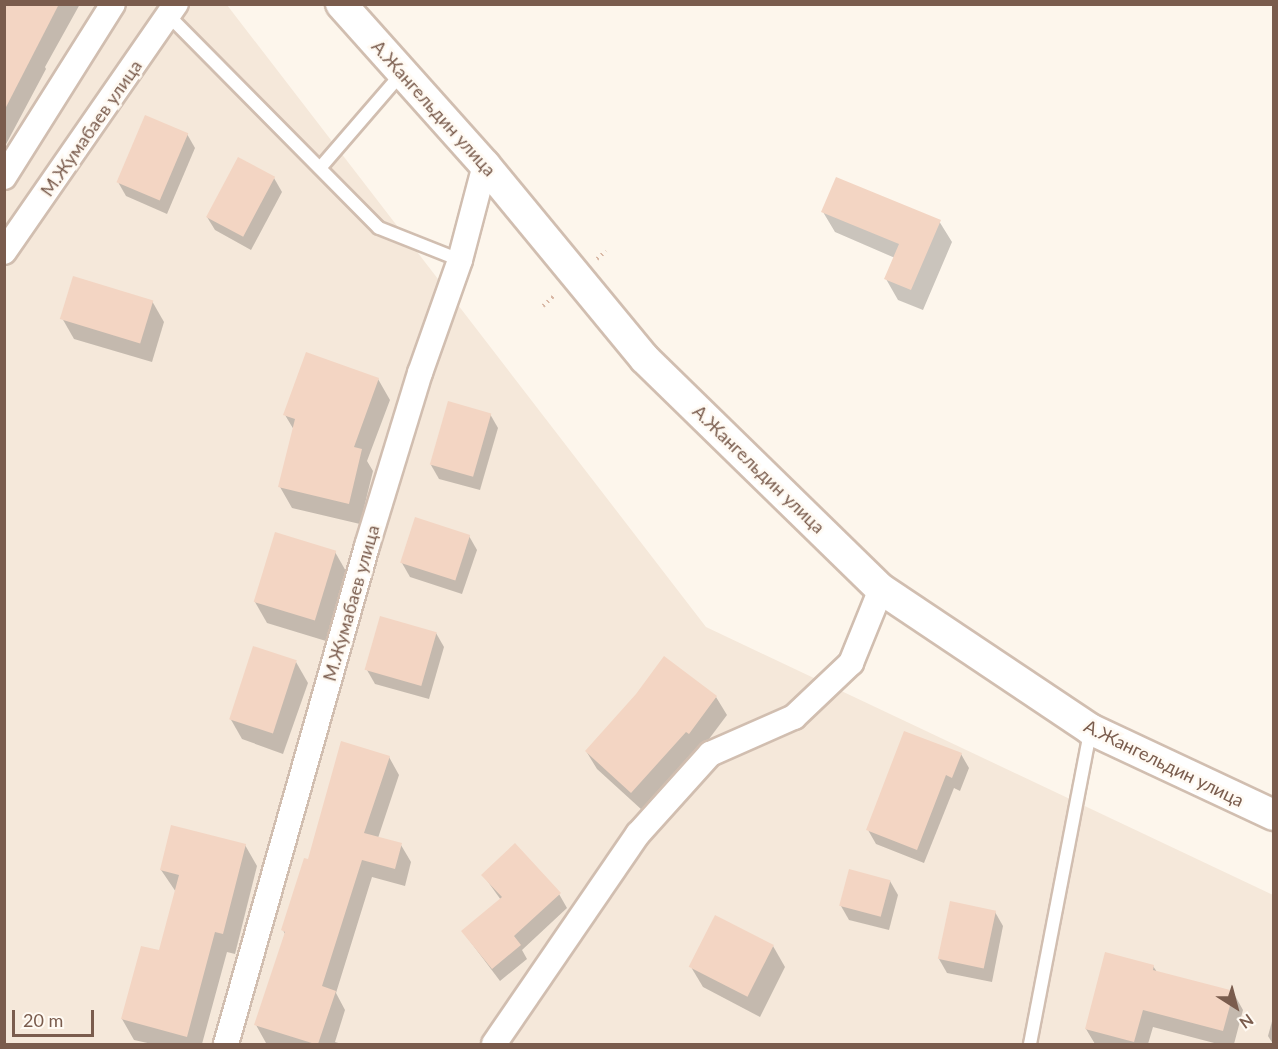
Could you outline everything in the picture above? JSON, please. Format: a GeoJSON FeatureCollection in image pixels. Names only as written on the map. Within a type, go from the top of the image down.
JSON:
{"type":"FeatureCollection","features":[{"type":"Feature","properties":{"kind":"street"},"geometry":{"type":"LineString","coordinates":[[4,177],[113,4]]}},
{"type":"Feature","properties":{"kind":"street","name":"А.Жангельдин улица"},"geometry":{"type":"LineString","coordinates":[[341,4],[485,165],[645,358],[881,589],[1090,729],[1274,815]]}},
{"type":"Feature","properties":{"kind":"street","name":"М.Жумабаев улица"},"geometry":{"type":"LineString","coordinates":[[4,252],[173,10]]}},
{"type":"Feature","properties":{"kind":"street","name":"М.Жумабаев улица"},"geometry":{"type":"LineString","coordinates":[[226,1044],[367,546],[420,373],[460,260],[485,165]]}},
{"type":"Feature","properties":{"kind":"street"},"geometry":{"type":"LineString","coordinates":[[494,1044],[638,834],[710,754],[794,717],[851,663],[881,589]]}},
{"type":"Feature","properties":{"kind":"lane"},"geometry":{"type":"LineString","coordinates":[[173,10],[379,228],[460,260]]}},
{"type":"Feature","properties":{"kind":"lane"},"geometry":{"type":"LineString","coordinates":[[320,168],[402,73]]}},
{"type":"Feature","properties":{"kind":"lane"},"geometry":{"type":"LineString","coordinates":[[1030,1044],[1090,729]]}},
{"type":"Feature","properties":{"kind":"shaded area"},"geometry":{"type":"Polygon","coordinates":[[[5,5],[227,5],[706,627],[1273,895],[1273,1044],[5,1044],[5,5]]]}},
{"type":"Feature","properties":{"kind":"building"},"geometry":{"type":"Polygon","coordinates":[[[4,4],[59,4],[4,111],[4,4]]]}},
{"type":"Feature","properties":{"kind":"building"},"geometry":{"type":"Polygon","coordinates":[[[145,115],[188,133],[160,201],[116,182],[145,115]]]}},
{"type":"Feature","properties":{"kind":"building"},"geometry":{"type":"Polygon","coordinates":[[[238,157],[275,177],[243,237],[206,217],[238,157]]]}},
{"type":"Feature","properties":{"kind":"building"},"geometry":{"type":"Polygon","coordinates":[[[836,177],[941,220],[911,290],[884,279],[899,244],[821,212],[836,177]]]}},
{"type":"Feature","properties":{"kind":"building"},"geometry":{"type":"Polygon","coordinates":[[[73,276],[153,301],[140,344],[60,319],[73,276]]]}},
{"type":"Feature","properties":{"kind":"building"},"geometry":{"type":"Polygon","coordinates":[[[306,352],[379,378],[354,447],[362,449],[349,504],[278,487],[295,419],[283,415],[306,352]]]}},
{"type":"Feature","properties":{"kind":"building"},"geometry":{"type":"Polygon","coordinates":[[[448,401],[491,413],[473,477],[430,464],[448,401]]]}},
{"type":"Feature","properties":{"kind":"building"},"geometry":{"type":"Polygon","coordinates":[[[415,517],[470,535],[455,581],[400,563],[415,517]]]}},
{"type":"Feature","properties":{"kind":"building"},"geometry":{"type":"Polygon","coordinates":[[[275,532],[336,551],[315,621],[254,602],[275,532]]]}},
{"type":"Feature","properties":{"kind":"building"},"geometry":{"type":"Polygon","coordinates":[[[380,616],[437,632],[421,686],[365,670],[380,616]]]}},
{"type":"Feature","properties":{"kind":"building"},"geometry":{"type":"Polygon","coordinates":[[[253,646],[297,660],[273,733],[229,719],[253,646]]]}},
{"type":"Feature","properties":{"kind":"building"},"geometry":{"type":"Polygon","coordinates":[[[664,656],[717,696],[689,734],[686,732],[631,793],[585,751],[636,694],[664,656]]]}},
{"type":"Feature","properties":{"kind":"building"},"geometry":{"type":"Polygon","coordinates":[[[904,731],[962,753],[952,778],[946,775],[917,850],[866,830],[904,731]]]}},
{"type":"Feature","properties":{"kind":"building"},"geometry":{"type":"Polygon","coordinates":[[[341,741],[390,756],[364,833],[402,843],[395,869],[362,860],[322,986],[336,991],[318,1044],[315,1044],[254,1025],[285,932],[281,930],[304,858],[308,859],[341,741]]]}},
{"type":"Feature","properties":{"kind":"building"},"geometry":{"type":"Polygon","coordinates":[[[171,825],[246,844],[223,934],[215,932],[187,1037],[121,1019],[141,946],[159,950],[179,875],[160,870],[171,825]]]}},
{"type":"Feature","properties":{"kind":"building"},"geometry":{"type":"Polygon","coordinates":[[[515,843],[561,893],[514,936],[521,945],[492,969],[461,931],[502,897],[481,875],[515,843]]]}},
{"type":"Feature","properties":{"kind":"building"},"geometry":{"type":"Polygon","coordinates":[[[849,869],[891,880],[881,917],[839,906],[849,869]]]}},
{"type":"Feature","properties":{"kind":"building"},"geometry":{"type":"Polygon","coordinates":[[[950,901],[996,911],[984,968],[938,959],[950,901]]]}},
{"type":"Feature","properties":{"kind":"building"},"geometry":{"type":"Polygon","coordinates":[[[715,915],[774,945],[747,997],[689,967],[715,915]]]}},
{"type":"Feature","properties":{"kind":"building"},"geometry":{"type":"Polygon","coordinates":[[[1105,952],[1154,965],[1153,970],[1234,991],[1223,1031],[1143,1010],[1134,1042],[1085,1029],[1105,952]]]}}]}
